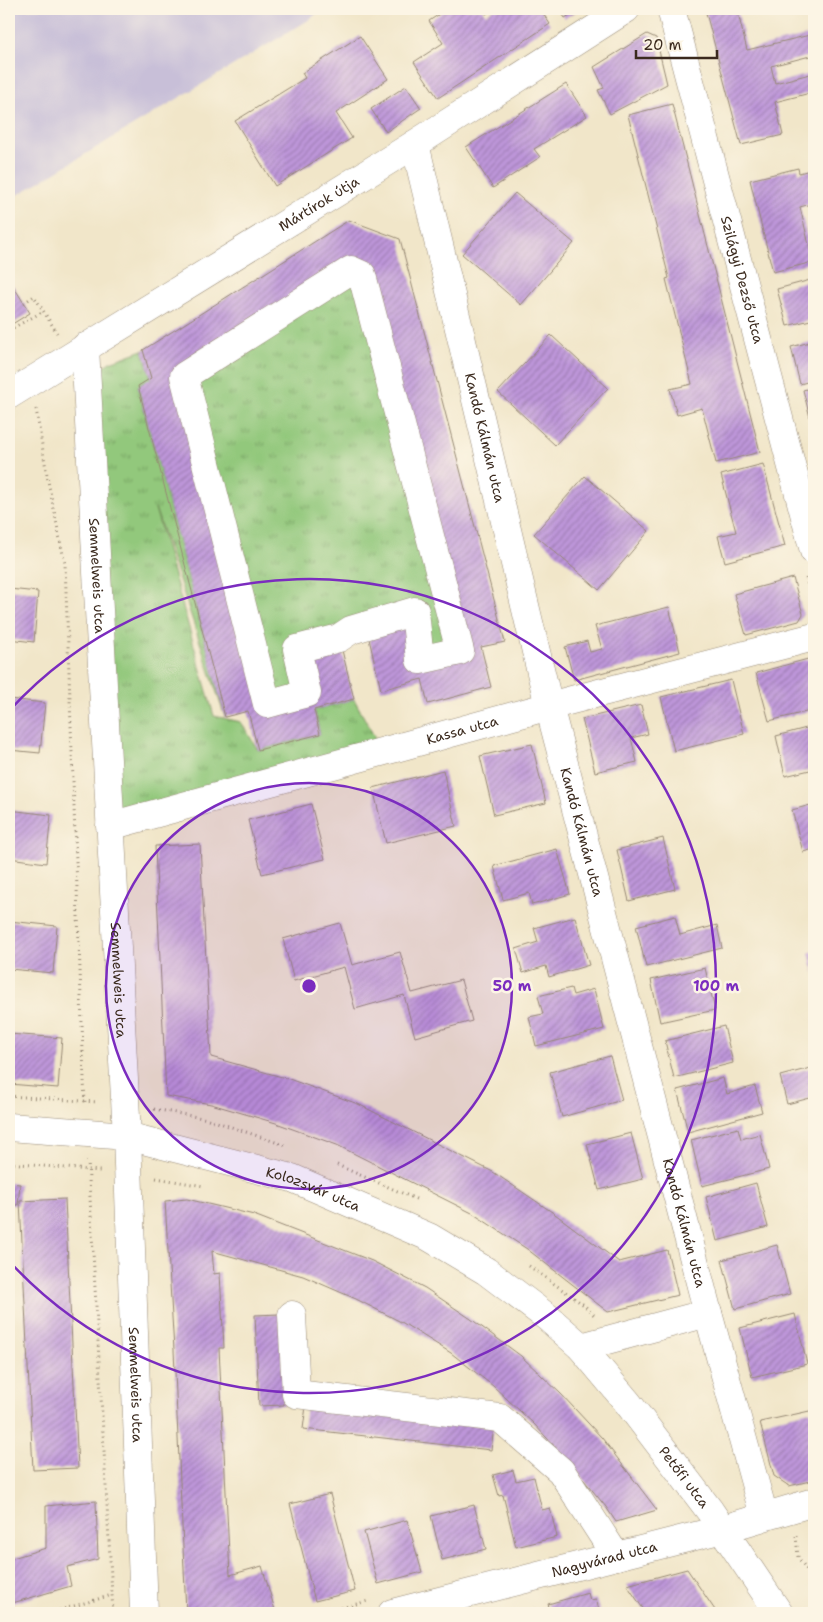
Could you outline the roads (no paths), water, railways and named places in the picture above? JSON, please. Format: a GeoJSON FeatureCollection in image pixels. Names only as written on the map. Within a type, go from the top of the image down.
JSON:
{"type":"FeatureCollection","features":[{"type":"Feature","properties":{"kind":"street","name":"Mártírok útja"},"geometry":{"type":"LineString","coordinates":[[9,395],[415,144],[626,9]]}},
{"type":"Feature","properties":{"kind":"street","name":"Szilágyi Dezső utca"},"geometry":{"type":"LineString","coordinates":[[671,9],[814,551]]}},
{"type":"Feature","properties":{"kind":"street","name":"Kandó Kálmán utca"},"geometry":{"type":"LineString","coordinates":[[415,144],[548,706],[708,1313],[764,1516]]}},
{"type":"Feature","properties":{"kind":"street"},"geometry":{"type":"LineString","coordinates":[[350,270],[362,274],[460,651],[420,660],[415,611],[351,630],[339,638],[297,649],[307,693],[267,704],[184,376],[350,270]]}},
{"type":"Feature","properties":{"kind":"street","name":"Semmelweis utca"},"geometry":{"type":"LineString","coordinates":[[85,347],[129,1174],[131,1607]]}},
{"type":"Feature","properties":{"kind":"street","name":"Kassa utca"},"geometry":{"type":"LineString","coordinates":[[110,826],[548,706],[814,637]]}},
{"type":"Feature","properties":{"kind":"street","name":"Kolozsvár utca"},"geometry":{"type":"LineString","coordinates":[[9,1127],[127,1136],[292,1178],[429,1237],[486,1271],[519,1295],[581,1347]]}},
{"type":"Feature","properties":{"kind":"street"},"geometry":{"type":"LineString","coordinates":[[581,1347],[708,1313]]}},
{"type":"Feature","properties":{"kind":"street"},"geometry":{"type":"LineString","coordinates":[[292,1315],[296,1394],[500,1418],[561,1471],[616,1556]]}},
{"type":"Feature","properties":{"kind":"street","name":"Petőfi utca"},"geometry":{"type":"LineString","coordinates":[[581,1347],[628,1403],[723,1529],[779,1613]]}},
{"type":"Feature","properties":{"kind":"street","name":"Nagyvárad utca"},"geometry":{"type":"LineString","coordinates":[[392,1613],[723,1529],[814,1502]]}}]}
